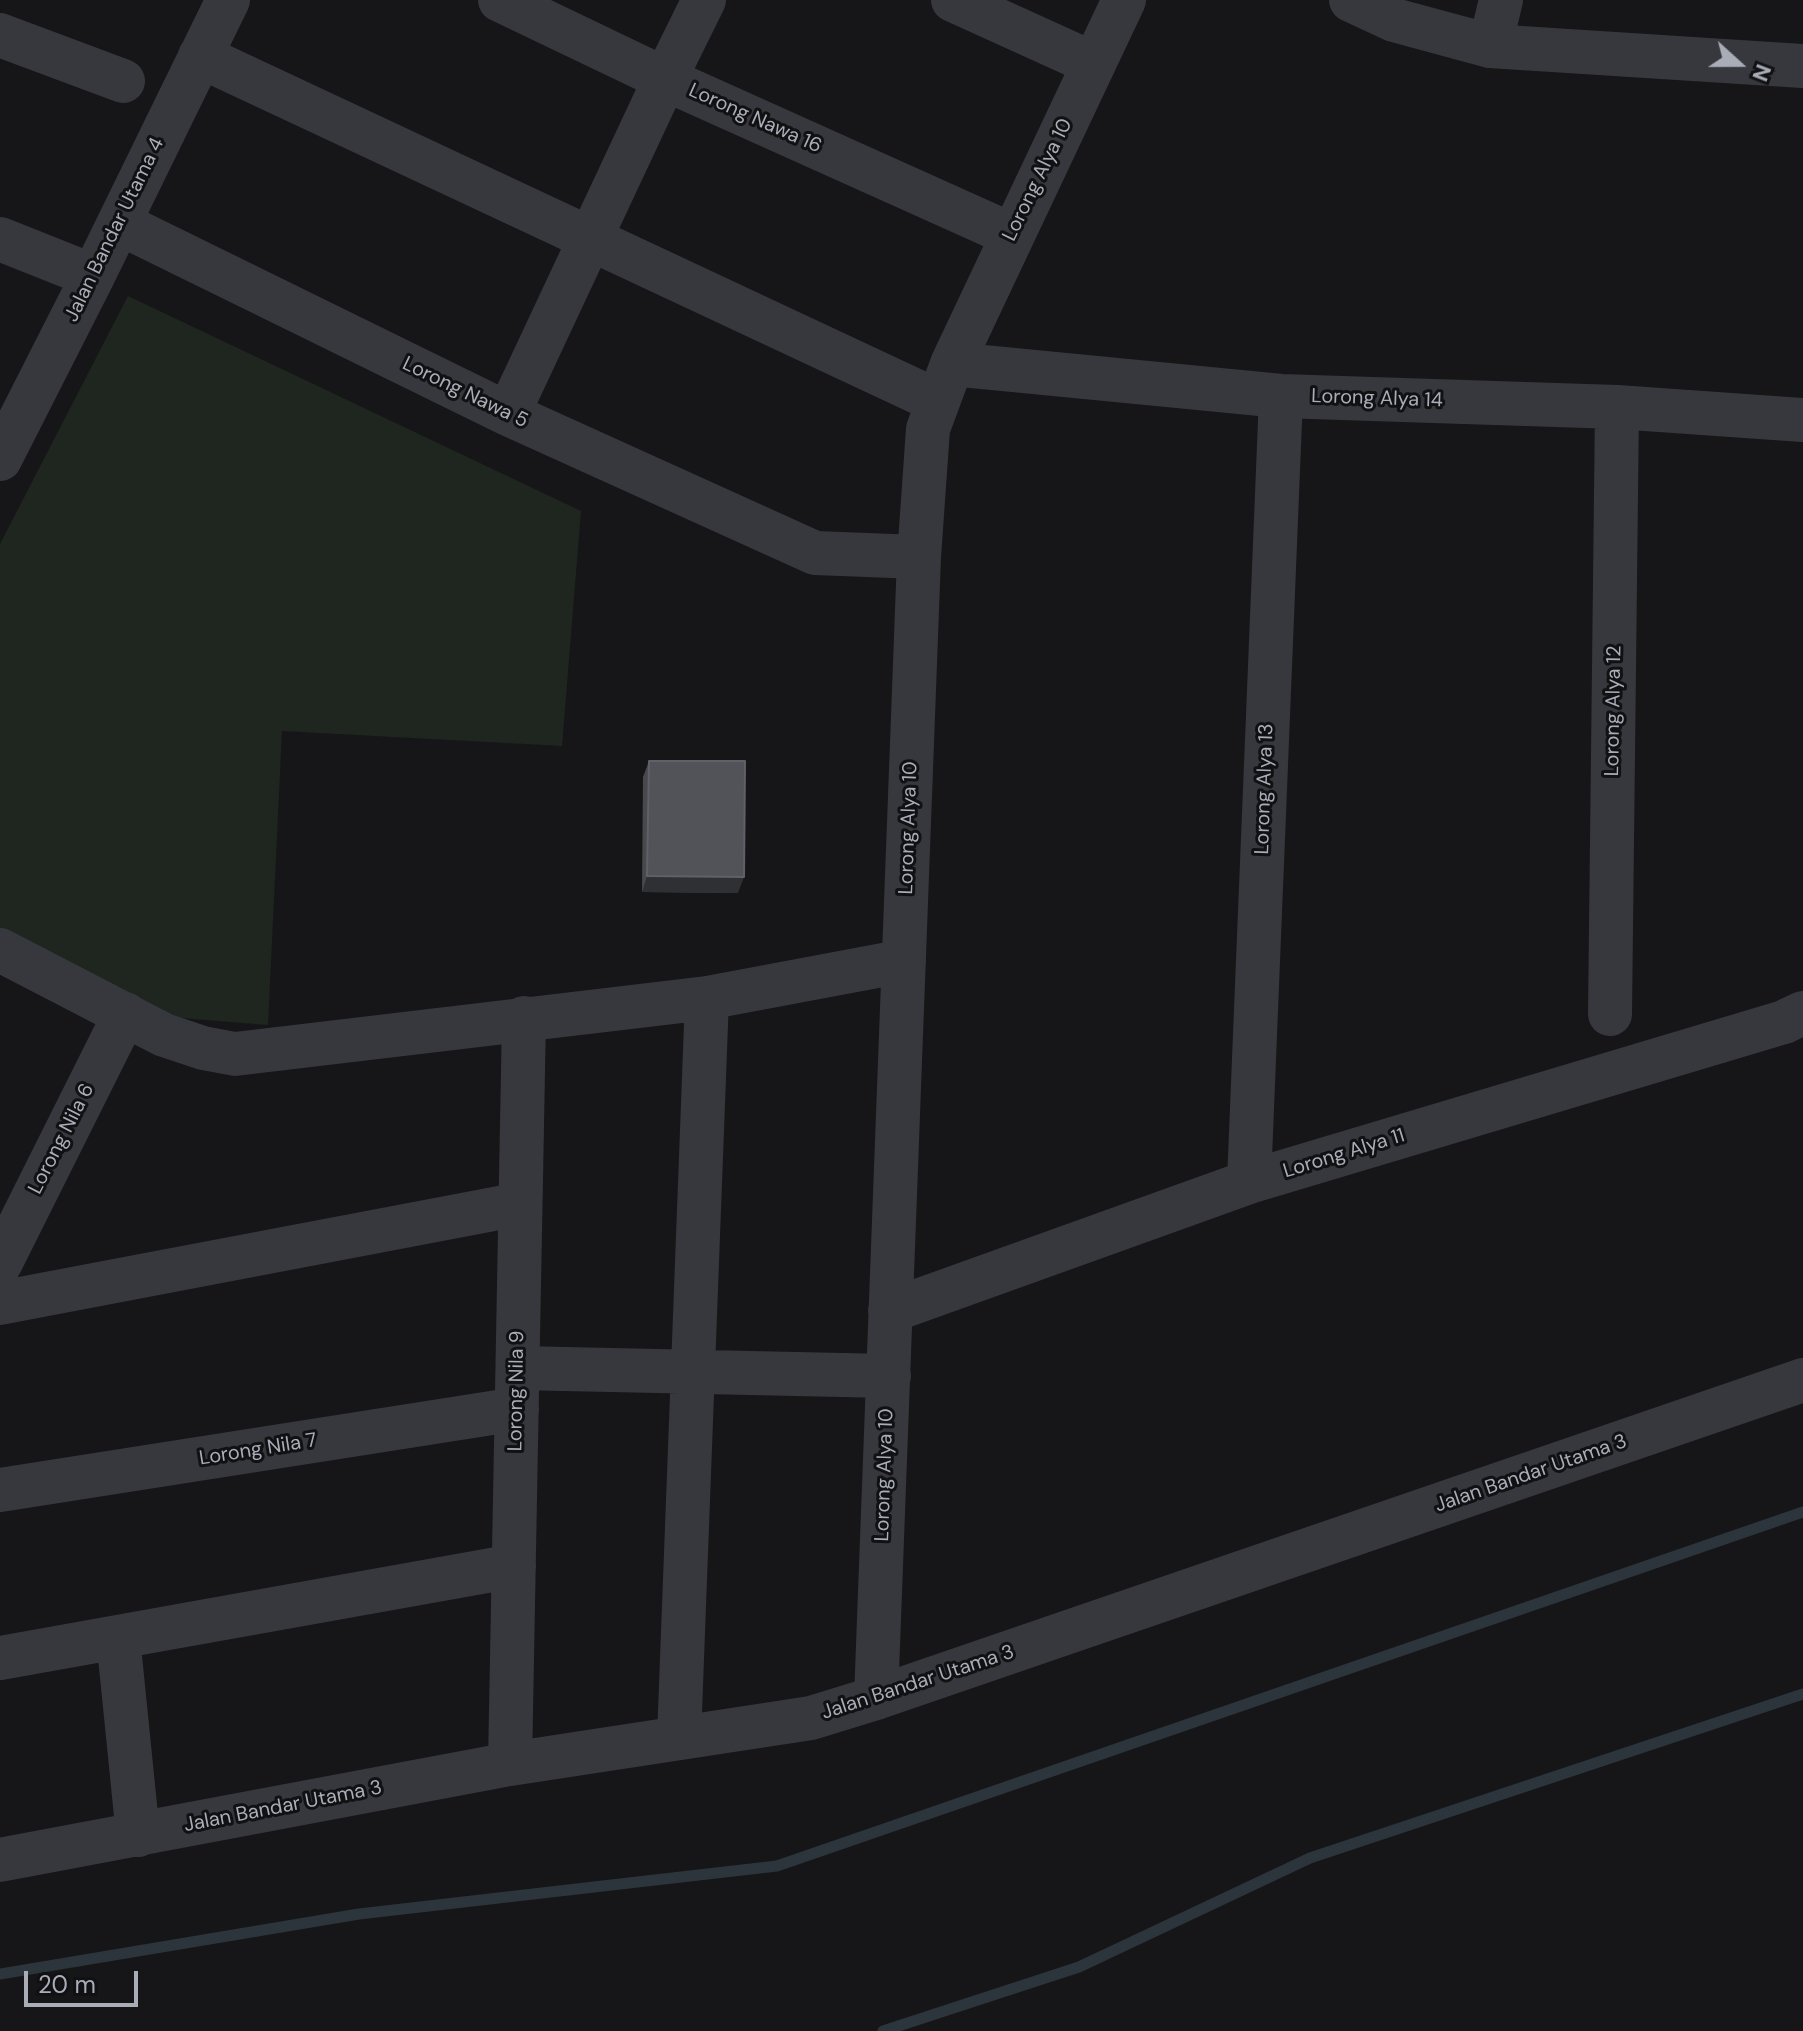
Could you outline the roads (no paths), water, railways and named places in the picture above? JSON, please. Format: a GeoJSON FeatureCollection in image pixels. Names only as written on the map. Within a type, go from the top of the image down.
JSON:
{"type":"FeatureCollection","features":[{"type":"Feature","properties":{"kind":"street","name":"Jalan Bandar Utama 4"},"geometry":{"type":"LineString","coordinates":[[0,459],[228,0]]}},
{"type":"Feature","properties":{"kind":"street","name":"Lorong Nawa 16"},"geometry":{"type":"LineString","coordinates":[[500,0],[665,79],[1012,235]]}},
{"type":"Feature","properties":{"kind":"street"},"geometry":{"type":"LineString","coordinates":[[508,414],[704,0]]}},
{"type":"Feature","properties":{"kind":"street"},"geometry":{"type":"LineString","coordinates":[[953,0],[1094,64]]}},
{"type":"Feature","properties":{"kind":"street","name":"Lorong Alya 10"},"geometry":{"type":"LineString","coordinates":[[876,1698],[919,557],[928,429],[945,383],[1012,235],[1124,0]]}},
{"type":"Feature","properties":{"kind":"street"},"geometry":{"type":"LineString","coordinates":[[1351,0],[1394,20],[1490,46],[1803,66]]}},
{"type":"Feature","properties":{"kind":"street"},"geometry":{"type":"LineString","coordinates":[[1490,46],[1501,0]]}},
{"type":"Feature","properties":{"kind":"street"},"geometry":{"type":"LineString","coordinates":[[0,35],[123,81]]}},
{"type":"Feature","properties":{"kind":"street","name":"Lorong Alya 14"},"geometry":{"type":"LineString","coordinates":[[200,56],[590,238],[945,383],[1617,407],[1803,420]]}},
{"type":"Feature","properties":{"kind":"street","name":"Lorong Nawa 5"},"geometry":{"type":"LineString","coordinates":[[119,223],[508,414],[815,553],[919,557]]}},
{"type":"Feature","properties":{"kind":"street"},"geometry":{"type":"LineString","coordinates":[[0,239],[93,276]]}},
{"type":"Feature","properties":{"kind":"street","name":"Lorong Alya 13"},"geometry":{"type":"LineString","coordinates":[[1249,1182],[1281,396]]}},
{"type":"Feature","properties":{"kind":"street","name":"Lorong Alya 12"},"geometry":{"type":"LineString","coordinates":[[1610,1014],[1617,407]]}},
{"type":"Feature","properties":{"kind":"street"},"geometry":{"type":"LineString","coordinates":[[0,950],[164,1035],[203,1048],[235,1054],[707,998],[904,961]]}},
{"type":"Feature","properties":{"kind":"street"},"geometry":{"type":"LineString","coordinates":[[679,1738],[707,998]]}},
{"type":"Feature","properties":{"kind":"street","name":"Lorong Alya 11"},"geometry":{"type":"LineString","coordinates":[[890,1311],[1249,1182],[1784,1022],[1803,1013]]}},
{"type":"Feature","properties":{"kind":"street","name":"Lorong Nila 6"},"geometry":{"type":"LineString","coordinates":[[0,1264],[125,1014]]}},
{"type":"Feature","properties":{"kind":"street","name":"Lorong Nila 9"},"geometry":{"type":"LineString","coordinates":[[510,1764],[524,1018]]}},
{"type":"Feature","properties":{"kind":"street"},"geometry":{"type":"LineString","coordinates":[[0,1303],[520,1204]]}},
{"type":"Feature","properties":{"kind":"street","name":"Lorong Nila 7"},"geometry":{"type":"LineString","coordinates":[[0,1490],[517,1389],[694,1372],[889,1376]]}},
{"type":"Feature","properties":{"kind":"street","name":"Jalan Bandar Utama 3"},"geometry":{"type":"LineString","coordinates":[[0,1860],[510,1764],[811,1718],[1803,1380]]}},
{"type":"Feature","properties":{"kind":"street"},"geometry":{"type":"LineString","coordinates":[[0,1658],[514,1566]]}},
{"type":"Feature","properties":{"kind":"street"},"geometry":{"type":"LineString","coordinates":[[118,1637],[138,1835]]}},
{"type":"Feature","properties":{"kind":"waterway"},"geometry":{"type":"LineString","coordinates":[[0,1974],[359,1914],[777,1866],[1803,1512]]}},
{"type":"Feature","properties":{"kind":"waterway"},"geometry":{"type":"LineString","coordinates":[[883,2031],[1079,1967],[1310,1858],[1803,1694]]}}]}
